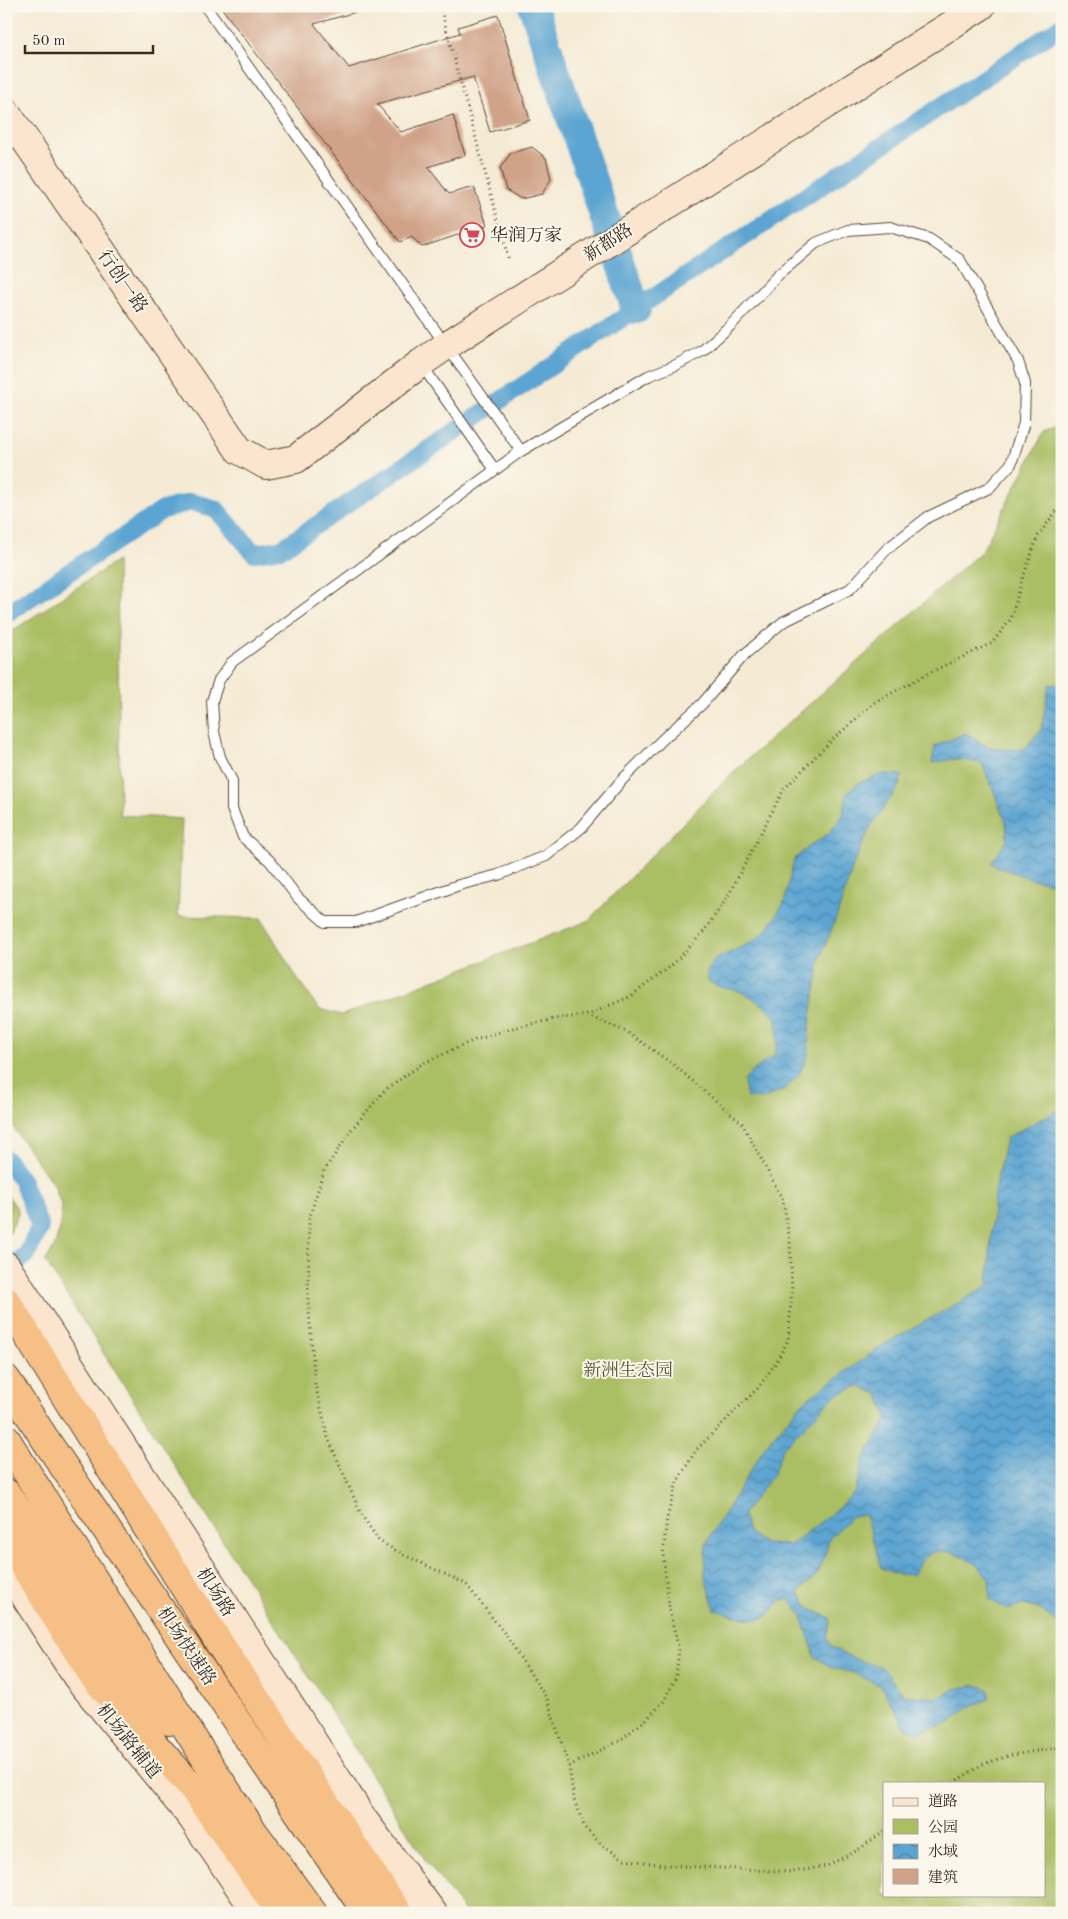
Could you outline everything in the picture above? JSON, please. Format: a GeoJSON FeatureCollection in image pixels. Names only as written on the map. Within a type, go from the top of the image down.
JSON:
{"type":"FeatureCollection","features":[{"type":"Feature","properties":{"kind":"highway"},"geometry":{"type":"LineString","coordinates":[[13,1299],[221,1646],[398,1913]]}},
{"type":"Feature","properties":{"kind":"highway","name":"机场快速路"},"geometry":{"type":"LineString","coordinates":[[6,1379],[367,1913]]}},
{"type":"Feature","properties":{"kind":"highway"},"geometry":{"type":"LineString","coordinates":[[6,1440],[207,1761],[253,1831],[313,1913]]}},
{"type":"Feature","properties":{"kind":"highway"},"geometry":{"type":"LineString","coordinates":[[6,1493],[131,1682],[207,1761]]}},
{"type":"Feature","properties":{"kind":"highway"},"geometry":{"type":"LineString","coordinates":[[6,1537],[94,1677],[192,1787],[281,1913]]}},
{"type":"Feature","properties":{"kind":"street","name":"新都路"},"geometry":{"type":"LineString","coordinates":[[240,450],[266,465],[296,460],[447,345],[980,6]]}},
{"type":"Feature","properties":{"kind":"street","name":"行创一路"},"geometry":{"type":"LineString","coordinates":[[6,112],[240,450]]}},
{"type":"Feature","properties":{"kind":"street","name":"机场路"},"geometry":{"type":"LineString","coordinates":[[6,1266],[13,1299],[363,1819],[433,1913]]}},
{"type":"Feature","properties":{"kind":"street","name":"机场路辅道"},"geometry":{"type":"LineString","coordinates":[[6,1567],[77,1677],[193,1819],[257,1913]]}},
{"type":"Feature","properties":{"kind":"lane"},"geometry":{"type":"LineString","coordinates":[[205,6],[521,450]]}},
{"type":"Feature","properties":{"kind":"lane"},"geometry":{"type":"LineString","coordinates":[[890,227],[929,239],[960,260],[1018,361],[1025,383],[1024,423],[1011,464],[989,488],[928,517],[887,549],[850,589],[783,622],[744,654],[702,704],[622,780],[581,828],[546,856],[498,875],[459,885],[356,922],[326,922],[298,898],[270,861],[243,838],[232,808],[232,780],[220,757],[214,732],[212,701],[219,680],[232,662],[496,470],[521,450],[648,376],[676,365],[702,351],[730,326],[778,275],[816,243],[848,230],[890,227]]}},
{"type":"Feature","properties":{"kind":"lane"},"geometry":{"type":"LineString","coordinates":[[421,363],[496,470]]}},
{"type":"Feature","properties":{"kind":"path"},"geometry":{"type":"LineString","coordinates":[[440,6],[509,261]]}},
{"type":"Feature","properties":{"kind":"path"},"geometry":{"type":"LineString","coordinates":[[883,1832],[858,1850],[827,1866],[793,1872],[663,1865],[624,1858],[601,1844],[584,1828],[574,1800],[569,1766],[547,1698],[505,1634],[466,1584],[379,1541],[361,1514],[328,1438],[315,1384],[308,1300],[309,1219],[324,1171],[351,1130],[385,1090],[422,1064],[472,1041],[513,1028],[554,1019],[588,1015],[630,996],[670,967],[702,934],[727,898],[784,789],[832,740],[876,702],[929,673],[992,643],[1011,619],[1022,580],[1038,536],[1058,510],[1062,508]]}},
{"type":"Feature","properties":{"kind":"path"},"geometry":{"type":"LineString","coordinates":[[569,1766],[618,1741],[648,1718],[664,1701],[676,1677],[679,1650],[670,1614],[663,1554],[667,1518],[677,1482],[696,1450],[758,1388],[777,1361],[788,1340],[792,1290],[790,1242],[783,1200],[742,1123],[666,1060],[627,1032],[588,1015]]}},
{"type":"Feature","properties":{"kind":"path"},"geometry":{"type":"LineString","coordinates":[[955,1782],[983,1764],[1012,1755],[1062,1747]]}},
{"type":"Feature","properties":{"kind":"green space","name":"新洲生态园"},"geometry":{"type":"Polygon","coordinates":[[[1062,425],[1062,1913],[466,1913],[426,1861],[45,1261],[54,1248],[60,1228],[62,1208],[55,1187],[6,1117],[6,635],[117,561],[120,815],[182,819],[178,916],[261,918],[297,978],[319,1009],[342,1015],[588,921],[731,774],[982,551],[1044,432],[1062,425]]]}},
{"type":"Feature","properties":{"kind":"green space"},"geometry":{"type":"Polygon","coordinates":[[[6,1193],[19,1211],[10,1233],[6,1236],[6,1193]]]}},
{"type":"Feature","properties":{"kind":"water"},"geometry":{"type":"Polygon","coordinates":[[[1062,684],[1062,892],[1055,884],[1032,879],[991,863],[1007,840],[1006,822],[982,763],[954,759],[932,763],[935,746],[966,733],[993,748],[1024,749],[1041,730],[1049,685],[1062,684]]]}},
{"type":"Feature","properties":{"kind":"water"},"geometry":{"type":"Polygon","coordinates":[[[884,774],[902,775],[899,786],[871,826],[855,860],[837,916],[820,958],[809,1031],[808,1055],[799,1075],[785,1089],[762,1099],[747,1098],[744,1081],[755,1069],[775,1055],[778,1036],[777,1021],[769,1010],[749,996],[736,990],[717,986],[708,981],[707,972],[714,960],[754,941],[766,931],[784,903],[794,859],[828,834],[843,815],[847,793],[860,782],[884,774]]]}},
{"type":"Feature","properties":{"kind":"water"},"geometry":{"type":"Polygon","coordinates":[[[1062,1108],[1062,1626],[1039,1609],[1023,1605],[1008,1610],[990,1600],[989,1578],[975,1563],[952,1552],[933,1552],[922,1560],[913,1575],[896,1574],[881,1568],[865,1514],[852,1516],[829,1539],[824,1559],[815,1577],[798,1592],[810,1609],[831,1618],[827,1638],[832,1647],[855,1659],[882,1667],[904,1695],[937,1698],[955,1689],[975,1685],[989,1689],[989,1699],[969,1707],[950,1722],[919,1733],[905,1727],[881,1686],[853,1673],[833,1668],[815,1657],[802,1616],[789,1598],[778,1603],[763,1618],[742,1618],[715,1610],[705,1577],[706,1543],[766,1445],[803,1402],[885,1344],[988,1286],[994,1193],[1006,1138],[1062,1108]],[[858,1386],[836,1395],[783,1448],[773,1475],[743,1514],[748,1532],[765,1544],[790,1545],[835,1511],[855,1492],[863,1460],[888,1418],[878,1394],[858,1386]]]}},
{"type":"Feature","properties":{"kind":"building"},"geometry":{"type":"Polygon","coordinates":[[[220,6],[363,6],[363,10],[314,24],[349,68],[460,33],[458,27],[498,15],[530,120],[490,132],[473,77],[377,104],[401,132],[453,115],[465,155],[428,167],[449,194],[474,187],[487,225],[422,247],[412,237],[400,242],[220,6]]]}},
{"type":"Feature","properties":{"kind":"building"},"geometry":{"type":"Polygon","coordinates":[[[532,147],[546,158],[551,179],[542,194],[521,199],[506,190],[500,168],[511,153],[532,147]]]}},
{"type":"Feature","properties":{"kind":"waterway"},"geometry":{"type":"LineString","coordinates":[[533,6],[636,309]]}},
{"type":"Feature","properties":{"kind":"waterway"},"geometry":{"type":"LineString","coordinates":[[6,614],[163,510],[191,502],[216,509],[254,553],[281,549],[636,309],[1062,26]]}},
{"type":"Feature","properties":{"kind":"waterway"},"geometry":{"type":"LineString","coordinates":[[6,1159],[22,1181],[40,1227],[27,1254],[6,1271]]}},
{"type":"Feature","properties":{"kind":"place","name":"华润万家"},"geometry":{"type":"Point","coordinates":[472,235]}}]}
